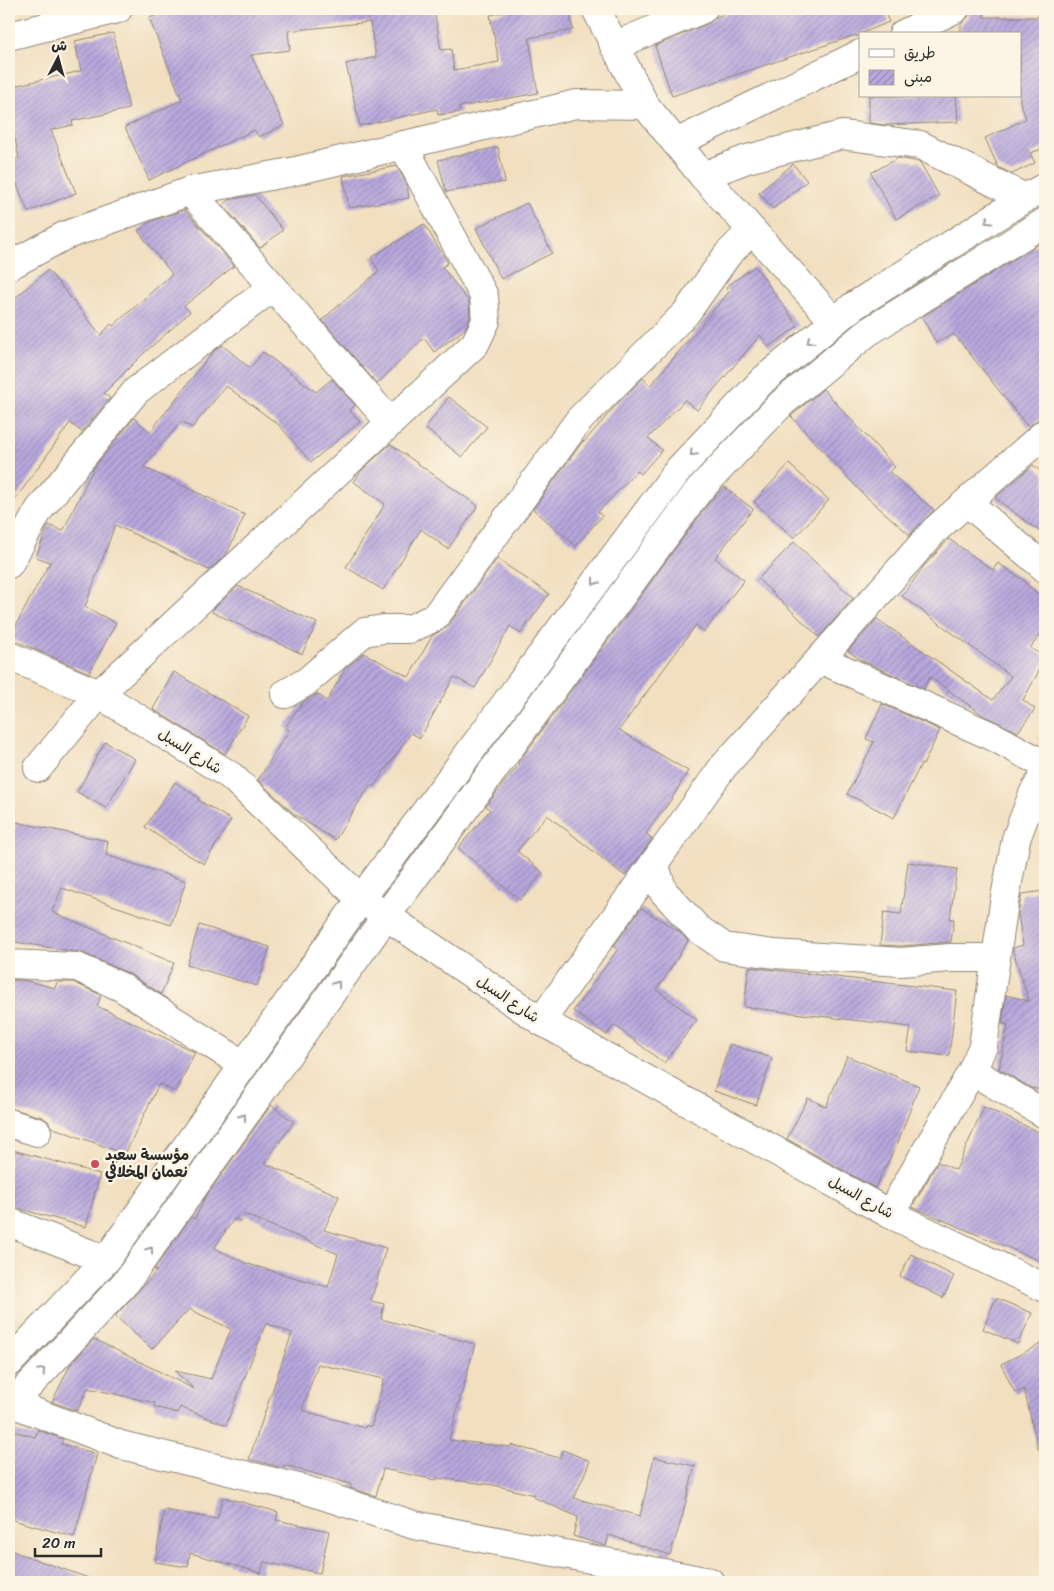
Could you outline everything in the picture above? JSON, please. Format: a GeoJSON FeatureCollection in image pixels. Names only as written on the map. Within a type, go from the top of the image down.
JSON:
{"type":"FeatureCollection","features":[{"type":"Feature","properties":{"kind":"street"},"geometry":{"type":"LineString","coordinates":[[9,36],[118,9]]}},
{"type":"Feature","properties":{"kind":"street"},"geometry":{"type":"LineString","coordinates":[[596,9],[645,105],[750,230],[834,321]]}},
{"type":"Feature","properties":{"kind":"street"},"geometry":{"type":"LineString","coordinates":[[614,46],[704,9]]}},
{"type":"Feature","properties":{"kind":"street"},"geometry":{"type":"LineString","coordinates":[[907,32],[955,9]]}},
{"type":"Feature","properties":{"kind":"street"},"geometry":{"type":"LineString","coordinates":[[676,143],[859,54]]}},
{"type":"Feature","properties":{"kind":"street"},"geometry":{"type":"LineString","coordinates":[[9,266],[64,236],[190,191],[291,172],[576,104],[645,105]]}},
{"type":"Feature","properties":{"kind":"street"},"geometry":{"type":"LineString","coordinates":[[703,176],[747,158],[842,135],[920,145],[1035,193]]}},
{"type":"Feature","properties":{"kind":"street"},"geometry":{"type":"LineString","coordinates":[[38,768],[99,694],[474,344],[486,321],[484,296],[403,145]]}},
{"type":"Feature","properties":{"kind":"street"},"geometry":{"type":"LineString","coordinates":[[190,191],[390,422]]}},
{"type":"Feature","properties":{"kind":"street"},"geometry":{"type":"LineString","coordinates":[[9,1363],[106,1260],[361,899],[679,469],[763,380],[852,307],[1035,193]]}},
{"type":"Feature","properties":{"kind":"street"},"geometry":{"type":"LineString","coordinates":[[710,1582],[414,1525],[303,1489],[121,1445],[10,1404],[127,1282],[386,916],[700,490],[782,403],[868,332],[1045,222]]}},
{"type":"Feature","properties":{"kind":"street"},"geometry":{"type":"LineString","coordinates":[[285,694],[306,682],[364,632],[384,629],[410,629],[435,617],[579,420],[686,313],[728,254],[750,230]]}},
{"type":"Feature","properties":{"kind":"street"},"geometry":{"type":"LineString","coordinates":[[9,564],[39,510],[136,391],[273,287]]}},
{"type":"Feature","properties":{"kind":"street"},"geometry":{"type":"LineString","coordinates":[[541,1021],[723,767],[936,530],[1045,433]]}},
{"type":"Feature","properties":{"kind":"street"},"geometry":{"type":"LineString","coordinates":[[968,503],[1045,568]]}},
{"type":"Feature","properties":{"kind":"street","name":"شارع السبل"},"geometry":{"type":"LineString","coordinates":[[9,656],[99,694],[231,776],[361,899],[541,1021],[890,1214],[1045,1288]]}},
{"type":"Feature","properties":{"kind":"street"},"geometry":{"type":"LineString","coordinates":[[820,659],[996,738],[1045,765]]}},
{"type":"Feature","properties":{"kind":"street"},"geometry":{"type":"LineString","coordinates":[[890,1214],[972,1071],[983,1046],[1004,903],[1016,839],[1033,794],[1045,774]]}},
{"type":"Feature","properties":{"kind":"street"},"geometry":{"type":"LineString","coordinates":[[654,862],[663,891],[697,928],[724,947],[774,954],[901,962],[950,958],[996,958]]}},
{"type":"Feature","properties":{"kind":"street"},"geometry":{"type":"LineString","coordinates":[[9,964],[77,967],[121,987],[244,1065]]}},
{"type":"Feature","properties":{"kind":"street"},"geometry":{"type":"LineString","coordinates":[[972,1071],[1045,1114]]}},
{"type":"Feature","properties":{"kind":"street"},"geometry":{"type":"LineString","coordinates":[[9,1123],[37,1132]]}},
{"type":"Feature","properties":{"kind":"street"},"geometry":{"type":"LineString","coordinates":[[9,1222],[106,1260]]}},
{"type":"Feature","properties":{"kind":"building"},"geometry":{"type":"Polygon","coordinates":[[[174,9],[434,9],[441,50],[451,49],[454,70],[499,62],[490,15],[520,9],[569,9],[573,30],[529,38],[538,93],[459,107],[460,112],[438,115],[437,109],[360,126],[346,64],[376,57],[370,22],[288,31],[290,50],[251,55],[284,125],[259,137],[254,130],[149,180],[125,127],[182,100],[149,18],[174,9]]]}},
{"type":"Feature","properties":{"kind":"building"},"geometry":{"type":"Polygon","coordinates":[[[742,9],[883,9],[889,22],[865,32],[859,32],[857,37],[856,35],[672,96],[655,46],[709,23],[716,17],[742,9]]]}},
{"type":"Feature","properties":{"kind":"building"},"geometry":{"type":"Polygon","coordinates":[[[970,9],[985,11],[984,17],[1045,17],[1045,148],[1030,153],[1035,163],[1012,174],[998,167],[985,138],[1026,119],[1020,102],[1020,98],[1022,98],[1022,32],[961,32],[961,24],[968,17],[970,9]]]}},
{"type":"Feature","properties":{"kind":"building"},"geometry":{"type":"Polygon","coordinates":[[[113,33],[129,109],[72,121],[73,125],[51,130],[76,193],[28,212],[9,164],[9,162],[19,158],[9,110],[9,87],[81,71],[75,41],[113,33]]]}},
{"type":"Feature","properties":{"kind":"building"},"geometry":{"type":"Polygon","coordinates":[[[869,98],[956,98],[958,122],[884,125],[869,123],[869,98]]]}},
{"type":"Feature","properties":{"kind":"building"},"geometry":{"type":"Polygon","coordinates":[[[498,147],[505,182],[446,192],[438,160],[498,147]]]}},
{"type":"Feature","properties":{"kind":"building"},"geometry":{"type":"Polygon","coordinates":[[[898,158],[920,162],[939,196],[896,219],[871,173],[898,158]]]}},
{"type":"Feature","properties":{"kind":"building"},"geometry":{"type":"Polygon","coordinates":[[[793,164],[807,181],[773,209],[759,193],[793,164]]]}},
{"type":"Feature","properties":{"kind":"building"},"geometry":{"type":"Polygon","coordinates":[[[397,166],[407,185],[409,198],[349,208],[343,176],[397,166]]]}},
{"type":"Feature","properties":{"kind":"building"},"geometry":{"type":"Polygon","coordinates":[[[255,195],[283,230],[260,248],[223,205],[229,200],[255,195]]]}},
{"type":"Feature","properties":{"kind":"building"},"geometry":{"type":"Polygon","coordinates":[[[527,203],[552,253],[501,279],[476,228],[527,203]]]}},
{"type":"Feature","properties":{"kind":"building"},"geometry":{"type":"Polygon","coordinates":[[[185,210],[234,266],[184,306],[190,312],[142,355],[104,393],[110,398],[82,432],[70,423],[9,508],[9,303],[48,270],[101,335],[111,324],[113,326],[172,274],[138,231],[149,222],[185,210]]]}},
{"type":"Feature","properties":{"kind":"building"},"geometry":{"type":"Polygon","coordinates":[[[424,224],[448,263],[442,267],[469,302],[470,318],[465,329],[434,352],[424,338],[377,384],[322,320],[379,271],[371,258],[424,224]]]}},
{"type":"Feature","properties":{"kind":"building"},"geometry":{"type":"Polygon","coordinates":[[[1045,240],[1045,414],[1028,427],[954,334],[936,343],[922,317],[1045,240]]]}},
{"type":"Feature","properties":{"kind":"building"},"geometry":{"type":"Polygon","coordinates":[[[755,266],[798,326],[769,347],[760,335],[697,410],[685,400],[648,438],[662,450],[641,474],[637,471],[598,512],[602,516],[576,546],[533,509],[583,441],[643,378],[650,386],[729,292],[726,287],[755,266]]]}},
{"type":"Feature","properties":{"kind":"building"},"geometry":{"type":"Polygon","coordinates":[[[222,345],[250,368],[263,352],[316,392],[332,379],[355,405],[350,410],[360,422],[311,462],[279,425],[226,386],[192,428],[182,421],[143,467],[245,515],[226,555],[209,570],[115,525],[85,607],[116,623],[89,673],[9,638],[50,562],[36,557],[48,525],[63,531],[93,469],[134,418],[150,432],[204,363],[222,345]]]}},
{"type":"Feature","properties":{"kind":"building"},"geometry":{"type":"Polygon","coordinates":[[[823,389],[895,467],[889,472],[934,510],[910,535],[862,493],[791,416],[823,389]]]}},
{"type":"Feature","properties":{"kind":"building"},"geometry":{"type":"Polygon","coordinates":[[[449,397],[487,427],[462,457],[425,428],[449,397]]]}},
{"type":"Feature","properties":{"kind":"building"},"geometry":{"type":"Polygon","coordinates":[[[390,444],[478,506],[448,549],[421,529],[383,590],[346,567],[385,504],[354,482],[361,471],[390,444]]]}},
{"type":"Feature","properties":{"kind":"building"},"geometry":{"type":"Polygon","coordinates":[[[789,464],[829,500],[794,538],[754,502],[789,464]]]}},
{"type":"Feature","properties":{"kind":"building"},"geometry":{"type":"Polygon","coordinates":[[[1033,465],[1045,474],[1045,522],[1039,531],[995,498],[1033,465]]]}},
{"type":"Feature","properties":{"kind":"building"},"geometry":{"type":"Polygon","coordinates":[[[724,487],[753,509],[715,558],[744,580],[704,632],[696,625],[619,730],[688,771],[671,800],[646,833],[652,839],[625,876],[547,815],[517,851],[543,873],[520,900],[458,848],[490,810],[486,806],[519,764],[711,500],[724,487]]]}},
{"type":"Feature","properties":{"kind":"building"},"geometry":{"type":"Polygon","coordinates":[[[949,539],[993,570],[998,563],[1026,582],[1045,599],[1045,629],[1030,648],[1045,656],[1045,660],[1023,700],[1035,709],[1018,732],[984,716],[930,677],[924,689],[861,660],[848,651],[877,619],[993,700],[1011,676],[902,596],[924,566],[949,539]]]}},
{"type":"Feature","properties":{"kind":"building"},"geometry":{"type":"Polygon","coordinates":[[[794,542],[853,598],[819,637],[758,579],[794,542]]]}},
{"type":"Feature","properties":{"kind":"building"},"geometry":{"type":"Polygon","coordinates":[[[497,559],[549,594],[521,634],[510,626],[475,688],[454,677],[420,738],[411,733],[373,787],[370,785],[335,840],[294,814],[258,780],[289,730],[285,727],[303,702],[317,694],[327,701],[345,669],[364,653],[409,677],[432,636],[448,626],[497,559]]]}},
{"type":"Feature","properties":{"kind":"building"},"geometry":{"type":"Polygon","coordinates":[[[238,586],[317,623],[302,654],[212,612],[238,586]]]}},
{"type":"Feature","properties":{"kind":"building"},"geometry":{"type":"Polygon","coordinates":[[[174,672],[248,716],[225,754],[153,709],[174,672]]]}},
{"type":"Feature","properties":{"kind":"building"},"geometry":{"type":"Polygon","coordinates":[[[882,704],[940,730],[894,818],[847,794],[874,742],[866,739],[882,704]]]}},
{"type":"Feature","properties":{"kind":"building"},"geometry":{"type":"Polygon","coordinates":[[[105,742],[135,759],[106,808],[77,792],[105,742]]]}},
{"type":"Feature","properties":{"kind":"building"},"geometry":{"type":"Polygon","coordinates":[[[175,782],[199,798],[198,800],[231,820],[204,864],[145,827],[175,782]]]}},
{"type":"Feature","properties":{"kind":"building"},"geometry":{"type":"Polygon","coordinates":[[[16,822],[108,841],[106,855],[186,881],[171,925],[62,888],[52,912],[174,963],[161,994],[128,973],[83,953],[9,941],[9,855],[16,822]]]}},
{"type":"Feature","properties":{"kind":"building"},"geometry":{"type":"Polygon","coordinates":[[[908,862],[957,869],[950,919],[954,919],[951,942],[901,946],[880,945],[884,912],[901,914],[908,862]]]}},
{"type":"Feature","properties":{"kind":"building"},"geometry":{"type":"Polygon","coordinates":[[[1045,891],[1045,1072],[1042,1090],[1031,1088],[999,1069],[1008,1025],[1002,1023],[1006,995],[1029,1001],[1013,951],[1013,948],[1023,945],[1018,914],[1022,894],[1045,891]]]}},
{"type":"Feature","properties":{"kind":"building"},"geometry":{"type":"Polygon","coordinates":[[[641,908],[680,932],[688,941],[657,990],[697,1020],[664,1063],[614,1025],[607,1035],[573,1011],[618,949],[614,946],[641,908]]]}},
{"type":"Feature","properties":{"kind":"building"},"geometry":{"type":"Polygon","coordinates":[[[199,925],[270,947],[257,986],[187,965],[199,925]]]}},
{"type":"Feature","properties":{"kind":"building"},"geometry":{"type":"Polygon","coordinates":[[[749,967],[957,991],[949,1056],[907,1051],[911,1027],[744,1007],[749,967]]]}},
{"type":"Feature","properties":{"kind":"building"},"geometry":{"type":"Polygon","coordinates":[[[9,980],[23,980],[55,988],[57,982],[73,982],[101,995],[97,1006],[195,1052],[176,1092],[159,1084],[125,1154],[51,1127],[48,1121],[42,1117],[9,1108],[9,980]]]}},
{"type":"Feature","properties":{"kind":"building"},"geometry":{"type":"Polygon","coordinates":[[[730,1044],[772,1058],[756,1105],[714,1091],[730,1044]]]}},
{"type":"Feature","properties":{"kind":"building"},"geometry":{"type":"Polygon","coordinates":[[[847,1056],[919,1086],[898,1142],[875,1188],[787,1139],[808,1098],[826,1107],[847,1056]]]}},
{"type":"Feature","properties":{"kind":"building"},"geometry":{"type":"Polygon","coordinates":[[[271,1105],[294,1122],[264,1163],[339,1196],[324,1230],[386,1248],[371,1301],[384,1304],[381,1319],[475,1344],[449,1440],[510,1447],[511,1445],[560,1458],[563,1450],[590,1461],[574,1498],[640,1516],[654,1457],[695,1466],[670,1555],[609,1535],[606,1546],[573,1536],[578,1517],[533,1497],[534,1495],[494,1485],[437,1478],[436,1480],[383,1469],[376,1496],[350,1488],[351,1484],[284,1465],[283,1468],[249,1459],[292,1333],[266,1323],[226,1425],[180,1407],[178,1413],[154,1407],[155,1403],[88,1388],[77,1411],[52,1402],[70,1365],[94,1339],[194,1389],[175,1371],[211,1379],[231,1329],[189,1309],[152,1349],[115,1316],[157,1271],[154,1270],[191,1217],[195,1219],[204,1199],[271,1105]],[[244,1214],[241,1221],[234,1219],[214,1248],[248,1264],[328,1287],[338,1254],[244,1214]],[[318,1364],[302,1410],[365,1428],[366,1425],[371,1427],[384,1379],[318,1364]]]}},
{"type":"Feature","properties":{"kind":"building"},"geometry":{"type":"Polygon","coordinates":[[[984,1107],[1045,1135],[1045,1263],[912,1207],[938,1162],[956,1170],[984,1107]]]}},
{"type":"Feature","properties":{"kind":"building"},"geometry":{"type":"Polygon","coordinates":[[[9,1149],[100,1174],[86,1227],[9,1206],[9,1149]]]}},
{"type":"Feature","properties":{"kind":"building"},"geometry":{"type":"Polygon","coordinates":[[[911,1254],[954,1276],[943,1298],[900,1276],[911,1254]]]}},
{"type":"Feature","properties":{"kind":"building"},"geometry":{"type":"Polygon","coordinates":[[[996,1298],[1032,1313],[1018,1344],[983,1329],[996,1298]]]}},
{"type":"Feature","properties":{"kind":"building"},"geometry":{"type":"Polygon","coordinates":[[[1045,1342],[1045,1448],[1038,1449],[1024,1389],[1015,1393],[1001,1364],[1045,1342]]]}},
{"type":"Feature","properties":{"kind":"building"},"geometry":{"type":"Polygon","coordinates":[[[9,1430],[35,1437],[38,1430],[63,1439],[61,1444],[97,1454],[74,1537],[9,1519],[9,1430]]]}},
{"type":"Feature","properties":{"kind":"building"},"geometry":{"type":"Polygon","coordinates":[[[223,1497],[278,1512],[276,1520],[329,1531],[320,1573],[264,1562],[261,1573],[190,1553],[188,1567],[155,1562],[164,1510],[217,1519],[223,1497]]]}},
{"type":"Feature","properties":{"kind":"building"},"geometry":{"type":"Polygon","coordinates":[[[9,1550],[94,1580],[94,1582],[9,1582],[9,1550]]]}},
{"type":"Feature","properties":{"kind":"place","name":"مؤسسة سعيد نعمان المخلافي"},"geometry":{"type":"Point","coordinates":[95,1164]}}]}
